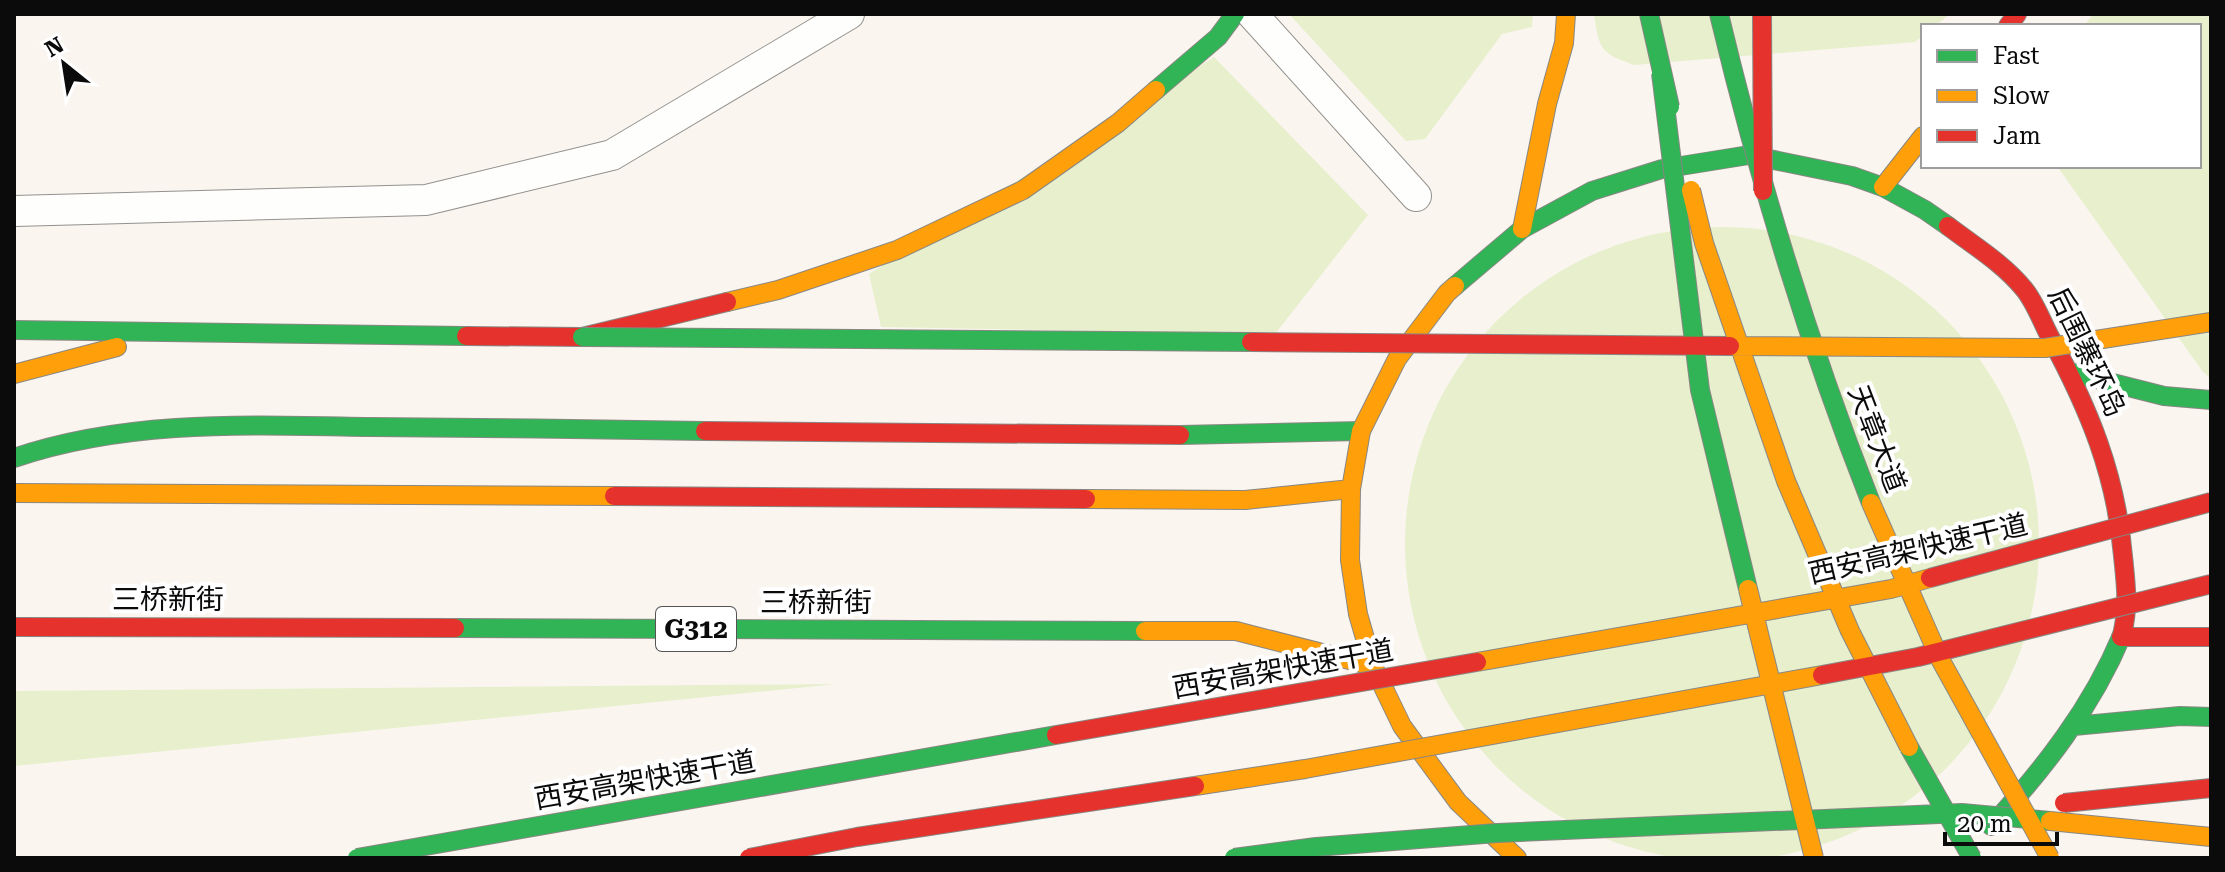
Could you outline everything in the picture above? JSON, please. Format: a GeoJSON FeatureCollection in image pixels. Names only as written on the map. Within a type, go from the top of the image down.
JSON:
{"type":"FeatureCollection","features":[{"type":"Feature","properties":{"kind":"main road"},"geometry":{"type":"LineString","coordinates":[[582,337],[778,290],[897,250],[1023,190],[1118,123],[1218,37],[1235,14]]}},
{"type":"Feature","properties":{"kind":"main road"},"geometry":{"type":"LineString","coordinates":[[1522,229],[1547,104],[1564,43],[1566,14]]}},
{"type":"Feature","properties":{"kind":"main road"},"geometry":{"type":"LineString","coordinates":[[1649,14],[1704,243],[1786,481],[1850,631],[1927,782],[1976,853]]}},
{"type":"Feature","properties":{"kind":"main road","name":"天章大道"},"geometry":{"type":"LineString","coordinates":[[1719,14],[1785,268],[1841,429],[1908,592],[1981,736],[2050,858]]}},
{"type":"Feature","properties":{"kind":"main road"},"geometry":{"type":"LineString","coordinates":[[1762,14],[1763,191]]}},
{"type":"Feature","properties":{"kind":"main road"},"geometry":{"type":"LineString","coordinates":[[1661,73],[1700,390],[1814,858]]}},
{"type":"Feature","properties":{"kind":"main road"},"geometry":{"type":"LineString","coordinates":[[1883,187],[1921,139]]}},
{"type":"Feature","properties":{"kind":"main road","name":"后围寨环岛"},"geometry":{"type":"LineString","coordinates":[[1517,858],[1458,802],[1402,726],[1373,666],[1358,614],[1350,560],[1351,489],[1361,431],[1397,359],[1447,293],[1522,229],[1592,191],[1662,169],[1749,155],[1852,176],[1883,187],[1925,210],[1979,249],[2024,289],[2069,372],[2096,431],[2114,488],[2128,608],[2121,637],[2074,726],[1976,853],[1954,858]]}},
{"type":"Feature","properties":{"kind":"main road"},"geometry":{"type":"LineString","coordinates":[[14,330],[2045,348],[2211,322]]}},
{"type":"Feature","properties":{"kind":"main road"},"geometry":{"type":"LineString","coordinates":[[14,374],[173,333]]}},
{"type":"Feature","properties":{"kind":"main road"},"geometry":{"type":"LineString","coordinates":[[2069,372],[2164,396],[2211,400]]}},
{"type":"Feature","properties":{"kind":"main road"},"geometry":{"type":"LineString","coordinates":[[14,458],[98,435],[230,425],[1137,436],[1361,431]]}},
{"type":"Feature","properties":{"kind":"main road"},"geometry":{"type":"LineString","coordinates":[[14,493],[1245,500],[1351,489]]}},
{"type":"Feature","properties":{"kind":"main road","name":"西安高架快速干道"},"geometry":{"type":"LineString","coordinates":[[357,858],[1891,589],[2211,502]]}},
{"type":"Feature","properties":{"kind":"main road"},"geometry":{"type":"LineString","coordinates":[[2120,520],[2211,520]]}},
{"type":"Feature","properties":{"kind":"main road"},"geometry":{"type":"LineString","coordinates":[[749,858],[857,837],[1305,769],[1918,657],[2211,584]]}},
{"type":"Feature","properties":{"kind":"main road","name":"三桥新街"},"geometry":{"type":"LineString","coordinates":[[14,627],[1236,631],[1373,666]]}},
{"type":"Feature","properties":{"kind":"main road"},"geometry":{"type":"LineString","coordinates":[[2121,637],[2211,637]]}},
{"type":"Feature","properties":{"kind":"main road"},"geometry":{"type":"LineString","coordinates":[[2074,726],[2180,716],[2211,717]]}},
{"type":"Feature","properties":{"kind":"main road"},"geometry":{"type":"LineString","coordinates":[[1234,858],[1316,847],[1497,833],[1962,813],[2211,788]]}},
{"type":"Feature","properties":{"kind":"main road"},"geometry":{"type":"LineString","coordinates":[[1962,813],[2211,837]]}},
{"type":"Feature","properties":{"kind":"main road"},"geometry":{"type":"LineString","coordinates":[[1460,852],[1497,833]]}},
{"type":"Feature","properties":{"kind":"street"},"geometry":{"type":"LineString","coordinates":[[14,211],[426,200],[612,155],[849,14]]}},
{"type":"Feature","properties":{"kind":"street"},"geometry":{"type":"LineString","coordinates":[[1252,14],[1416,196]]}},
{"type":"Feature","properties":{"kind":"green space"},"geometry":{"type":"Polygon","coordinates":[[[1289,14],[1533,14],[1532,27],[1502,34],[1425,139],[1406,141],[1289,14]]]}},
{"type":"Feature","properties":{"kind":"green space"},"geometry":{"type":"Polygon","coordinates":[[[1594,14],[1950,14],[1938,24],[1921,24],[1921,38],[1915,42],[1634,65],[1608,53],[1598,35],[1594,14]]]}},
{"type":"Feature","properties":{"kind":"green space"},"geometry":{"type":"Polygon","coordinates":[[[2093,14],[2211,14],[2211,379],[2058,168],[2201,168],[2201,24],[2086,24],[2093,14]]]}},
{"type":"Feature","properties":{"kind":"green space"},"geometry":{"type":"Polygon","coordinates":[[[1214,57],[1368,215],[1275,334],[881,327],[869,274],[1214,57]]]}},
{"type":"Feature","properties":{"kind":"green space"},"geometry":{"type":"Polygon","coordinates":[[[1722,227],[1784,233],[1843,251],[1898,280],[1946,320],[1986,368],[2015,423],[2033,482],[2039,544],[2033,606],[2015,665],[1986,720],[1946,768],[1898,808],[1843,837],[1784,855],[1722,861],[1660,855],[1601,837],[1546,808],[1498,768],[1458,720],[1429,665],[1411,606],[1405,544],[1411,482],[1429,423],[1458,368],[1498,320],[1546,280],[1601,251],[1660,233],[1722,227]]]}},
{"type":"Feature","properties":{"kind":"green space"},"geometry":{"type":"Polygon","coordinates":[[[837,684],[14,766],[14,691],[837,684]]]}},
{"type":"Feature","properties":{"kind":"traffic: fast"},"geometry":{"type":"LineString","coordinates":[[1156,90],[1218,37],[1235,14]]}},
{"type":"Feature","properties":{"kind":"traffic: fast"},"geometry":{"type":"LineString","coordinates":[[1649,14],[1670,107]]}},
{"type":"Feature","properties":{"kind":"traffic: fast"},"geometry":{"type":"LineString","coordinates":[[1719,14],[1786,261],[1826,383],[1871,503]]}},
{"type":"Feature","properties":{"kind":"traffic: fast"},"geometry":{"type":"LineString","coordinates":[[1661,73],[1700,390],[1748,589]]}},
{"type":"Feature","properties":{"kind":"traffic: fast"},"geometry":{"type":"LineString","coordinates":[[1455,286],[1522,229],[1592,191],[1662,169],[1749,155],[1852,176],[1883,187],[1948,226]]}},
{"type":"Feature","properties":{"kind":"traffic: fast"},"geometry":{"type":"LineString","coordinates":[[14,330],[466,336]]}},
{"type":"Feature","properties":{"kind":"traffic: fast"},"geometry":{"type":"LineString","coordinates":[[582,337],[1251,342]]}},
{"type":"Feature","properties":{"kind":"traffic: fast"},"geometry":{"type":"LineString","coordinates":[[2069,372],[2164,396],[2211,400]]}},
{"type":"Feature","properties":{"kind":"traffic: fast"},"geometry":{"type":"LineString","coordinates":[[14,458],[101,436],[190,427],[705,431]]}},
{"type":"Feature","properties":{"kind":"traffic: fast"},"geometry":{"type":"LineString","coordinates":[[1180,435],[1361,431]]}},
{"type":"Feature","properties":{"kind":"traffic: fast"},"geometry":{"type":"LineString","coordinates":[[455,628],[1145,631]]}},
{"type":"Feature","properties":{"kind":"traffic: fast"},"geometry":{"type":"LineString","coordinates":[[1991,826],[2065,736],[2096,687],[2122,635]]}},
{"type":"Feature","properties":{"kind":"traffic: fast"},"geometry":{"type":"LineString","coordinates":[[2074,726],[2180,716],[2211,717]]}},
{"type":"Feature","properties":{"kind":"traffic: fast"},"geometry":{"type":"LineString","coordinates":[[357,858],[1056,735]]}},
{"type":"Feature","properties":{"kind":"traffic: fast"},"geometry":{"type":"LineString","coordinates":[[1909,747],[1972,858]]}},
{"type":"Feature","properties":{"kind":"traffic: fast"},"geometry":{"type":"LineString","coordinates":[[1234,858],[1316,847],[1497,833],[1962,813],[2050,821]]}},
{"type":"Feature","properties":{"kind":"traffic: slow"},"geometry":{"type":"LineString","coordinates":[[1522,229],[1547,104],[1564,43],[1566,14]]}},
{"type":"Feature","properties":{"kind":"traffic: slow"},"geometry":{"type":"LineString","coordinates":[[727,302],[778,290],[897,250],[1023,190],[1118,123],[1156,90]]}},
{"type":"Feature","properties":{"kind":"traffic: slow"},"geometry":{"type":"LineString","coordinates":[[1883,187],[1921,139]]}},
{"type":"Feature","properties":{"kind":"traffic: slow"},"geometry":{"type":"LineString","coordinates":[[1691,190],[1704,243],[1786,481],[1850,631],[1909,747]]}},
{"type":"Feature","properties":{"kind":"traffic: slow"},"geometry":{"type":"LineString","coordinates":[[1455,286],[1397,359],[1361,431],[1351,489],[1350,560],[1358,614],[1373,666],[1402,726],[1458,802],[1517,858]]}},
{"type":"Feature","properties":{"kind":"traffic: slow"},"geometry":{"type":"LineString","coordinates":[[1730,346],[2045,348],[2211,322]]}},
{"type":"Feature","properties":{"kind":"traffic: slow"},"geometry":{"type":"LineString","coordinates":[[14,374],[117,347]]}},
{"type":"Feature","properties":{"kind":"traffic: slow"},"geometry":{"type":"LineString","coordinates":[[1086,499],[1245,500],[1351,489]]}},
{"type":"Feature","properties":{"kind":"traffic: slow"},"geometry":{"type":"LineString","coordinates":[[14,493],[614,496]]}},
{"type":"Feature","properties":{"kind":"traffic: slow"},"geometry":{"type":"LineString","coordinates":[[1871,503],[1940,659],[2050,858]]}},
{"type":"Feature","properties":{"kind":"traffic: slow"},"geometry":{"type":"LineString","coordinates":[[1477,662],[1891,589],[1930,578]]}},
{"type":"Feature","properties":{"kind":"traffic: slow"},"geometry":{"type":"LineString","coordinates":[[1748,589],[1814,858]]}},
{"type":"Feature","properties":{"kind":"traffic: slow"},"geometry":{"type":"LineString","coordinates":[[1145,631],[1236,631],[1373,666]]}},
{"type":"Feature","properties":{"kind":"traffic: slow"},"geometry":{"type":"LineString","coordinates":[[1195,786],[1305,769],[1822,675]]}},
{"type":"Feature","properties":{"kind":"traffic: slow"},"geometry":{"type":"LineString","coordinates":[[2050,821],[2211,837]]}},
{"type":"Feature","properties":{"kind":"traffic: jam"},"geometry":{"type":"LineString","coordinates":[[1762,14],[1763,191]]}},
{"type":"Feature","properties":{"kind":"traffic: jam"},"geometry":{"type":"LineString","coordinates":[[2010,24],[2017,14]]}},
{"type":"Feature","properties":{"kind":"traffic: jam"},"geometry":{"type":"LineString","coordinates":[[1948,226],[1998,263],[2028,294],[2088,416],[2107,470],[2119,526],[2126,596],[2122,635]]}},
{"type":"Feature","properties":{"kind":"traffic: jam"},"geometry":{"type":"LineString","coordinates":[[466,336],[582,337],[727,302]]}},
{"type":"Feature","properties":{"kind":"traffic: jam"},"geometry":{"type":"LineString","coordinates":[[1251,342],[1730,346]]}},
{"type":"Feature","properties":{"kind":"traffic: jam"},"geometry":{"type":"LineString","coordinates":[[705,431],[1180,435]]}},
{"type":"Feature","properties":{"kind":"traffic: jam"},"geometry":{"type":"LineString","coordinates":[[614,496],[1086,499]]}},
{"type":"Feature","properties":{"kind":"traffic: jam"},"geometry":{"type":"LineString","coordinates":[[1930,578],[2211,502]]}},
{"type":"Feature","properties":{"kind":"traffic: jam"},"geometry":{"type":"LineString","coordinates":[[1822,675],[1918,657],[2211,584]]}},
{"type":"Feature","properties":{"kind":"traffic: jam"},"geometry":{"type":"LineString","coordinates":[[14,627],[455,628]]}},
{"type":"Feature","properties":{"kind":"traffic: jam"},"geometry":{"type":"LineString","coordinates":[[2121,637],[2211,637]]}},
{"type":"Feature","properties":{"kind":"traffic: jam"},"geometry":{"type":"LineString","coordinates":[[1056,735],[1477,662]]}},
{"type":"Feature","properties":{"kind":"traffic: jam"},"geometry":{"type":"LineString","coordinates":[[749,858],[857,837],[1195,786]]}},
{"type":"Feature","properties":{"kind":"traffic: jam"},"geometry":{"type":"LineString","coordinates":[[2064,803],[2211,788]]}}]}
